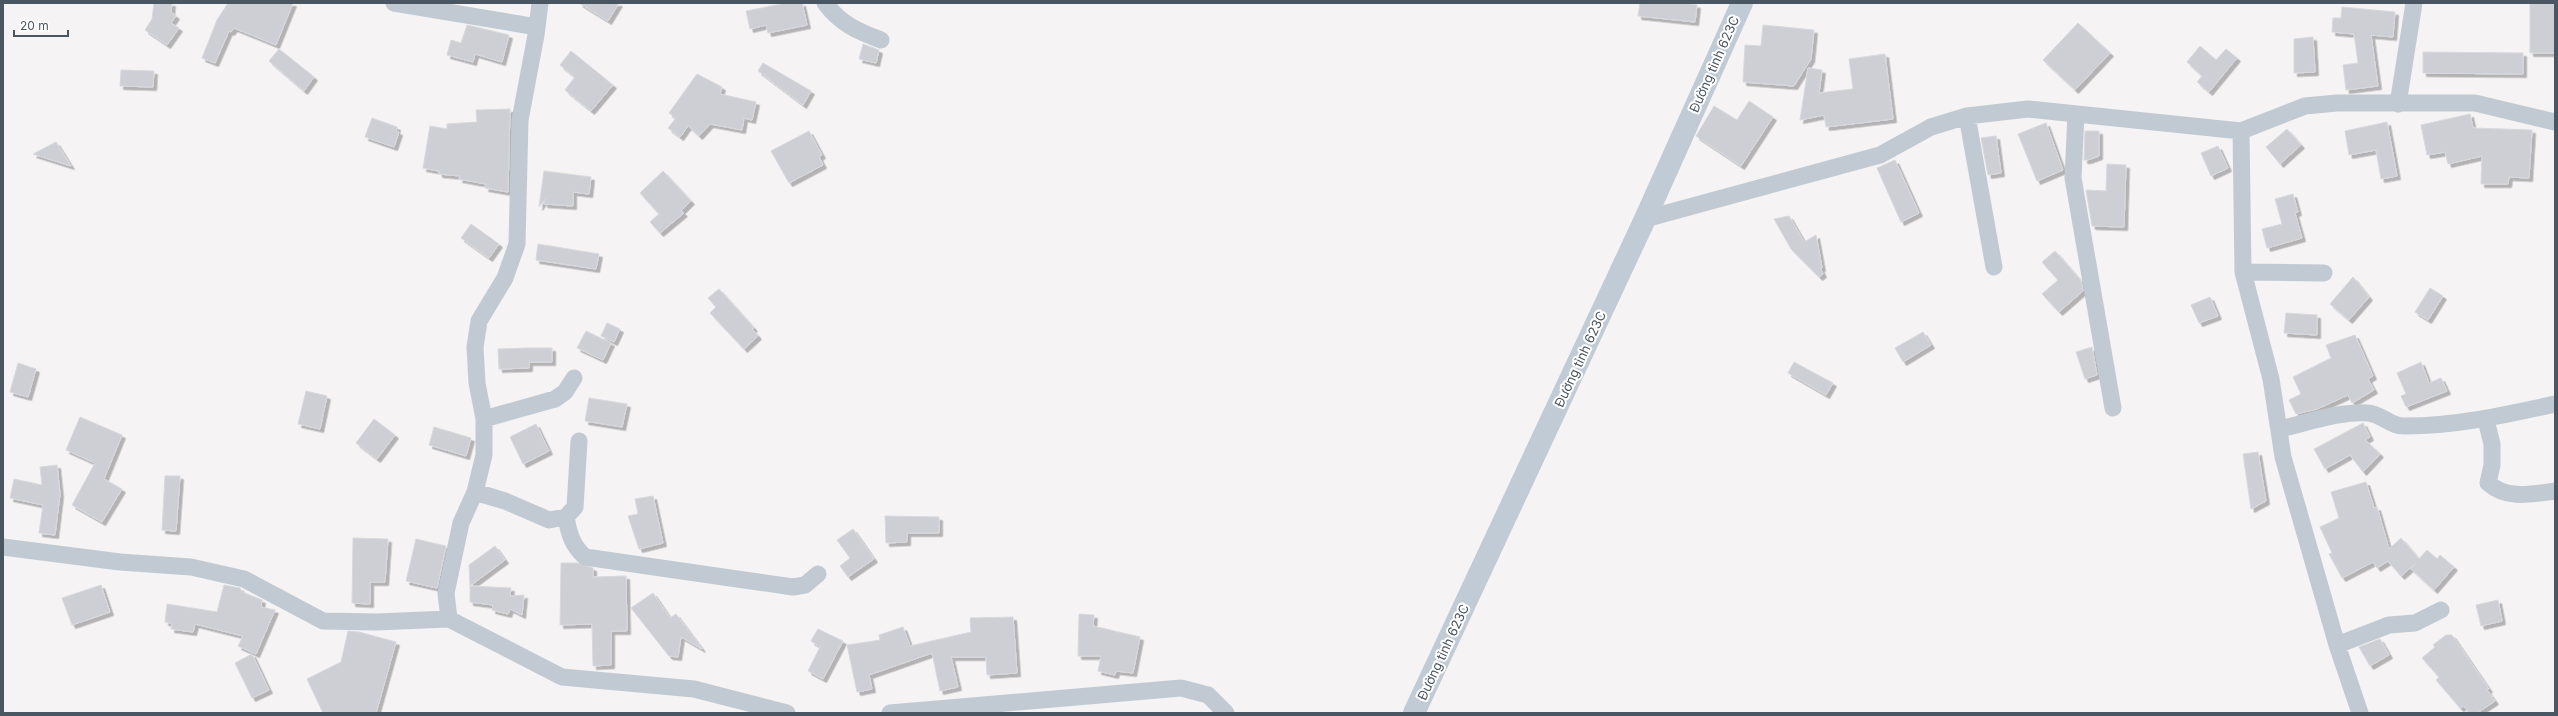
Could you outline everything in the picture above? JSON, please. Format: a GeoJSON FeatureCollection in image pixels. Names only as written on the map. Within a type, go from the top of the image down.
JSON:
{"type":"FeatureCollection","features":[{"type":"Feature","properties":{"kind":"main road","name":"Đường tỉnh 623C"},"geometry":{"type":"LineString","coordinates":[[1414,713],[1645,219],[1742,3]]}},
{"type":"Feature","properties":{"kind":"street"},"geometry":{"type":"LineString","coordinates":[[394,3],[537,27]]}},
{"type":"Feature","properties":{"kind":"street"},"geometry":{"type":"LineString","coordinates":[[449,619],[446,594],[462,523],[475,492],[484,455],[484,419],[477,383],[475,346],[479,321],[505,278],[517,244],[520,120],[540,3]]}},
{"type":"Feature","properties":{"kind":"street"},"geometry":{"type":"LineString","coordinates":[[826,3],[836,18],[854,30],[881,40]]}},
{"type":"Feature","properties":{"kind":"street"},"geometry":{"type":"LineString","coordinates":[[2398,104],[2414,3]]}},
{"type":"Feature","properties":{"kind":"street"},"geometry":{"type":"LineString","coordinates":[[1645,219],[1880,155],[1931,127],[1967,116],[2028,109],[2241,131],[2305,106],[2338,103],[2474,103],[2555,122]]}},
{"type":"Feature","properties":{"kind":"street"},"geometry":{"type":"LineString","coordinates":[[2076,114],[2073,178],[2113,408]]}},
{"type":"Feature","properties":{"kind":"street"},"geometry":{"type":"LineString","coordinates":[[1967,116],[1994,267]]}},
{"type":"Feature","properties":{"kind":"street"},"geometry":{"type":"LineString","coordinates":[[2241,131],[2243,272],[2271,379],[2283,457],[2337,645],[2360,713]]}},
{"type":"Feature","properties":{"kind":"street"},"geometry":{"type":"LineString","coordinates":[[2243,272],[2324,272]]}},
{"type":"Feature","properties":{"kind":"street"},"geometry":{"type":"LineString","coordinates":[[484,419],[555,399],[565,392],[574,378]]}},
{"type":"Feature","properties":{"kind":"street"},"geometry":{"type":"LineString","coordinates":[[2278,429],[2341,415],[2368,413],[2380,416],[2391,423],[2402,426],[2486,420],[2555,404]]}},
{"type":"Feature","properties":{"kind":"street"},"geometry":{"type":"LineString","coordinates":[[2486,420],[2492,444],[2492,465],[2488,483],[2496,490],[2512,494],[2555,491]]}},
{"type":"Feature","properties":{"kind":"street"},"geometry":{"type":"LineString","coordinates":[[475,492],[505,501],[549,520],[566,517],[575,507],[579,441]]}},
{"type":"Feature","properties":{"kind":"street"},"geometry":{"type":"LineString","coordinates":[[566,517],[569,536],[575,547],[585,557],[793,587],[805,585],[818,574]]}},
{"type":"Feature","properties":{"kind":"street"},"geometry":{"type":"LineString","coordinates":[[3,547],[120,562],[190,567],[244,579],[323,621],[376,622],[449,619],[562,677],[694,689],[788,713]]}},
{"type":"Feature","properties":{"kind":"street"},"geometry":{"type":"LineString","coordinates":[[2337,645],[2389,625],[2415,623],[2441,610]]}},
{"type":"Feature","properties":{"kind":"street"},"geometry":{"type":"LineString","coordinates":[[890,713],[1181,688],[1208,695],[1226,713]]}},
{"type":"Feature","properties":{"kind":"building"},"geometry":{"type":"Polygon","coordinates":[[[154,3],[172,3],[171,12],[176,16],[171,23],[179,28],[167,45],[145,30],[152,19],[154,3]]]}},
{"type":"Feature","properties":{"kind":"building"},"geometry":{"type":"Polygon","coordinates":[[[228,3],[293,3],[276,45],[234,28],[231,32],[229,31],[215,63],[202,58],[217,20],[228,3]]]}},
{"type":"Feature","properties":{"kind":"building"},"geometry":{"type":"Polygon","coordinates":[[[579,3],[619,3],[608,21],[579,3]]]}},
{"type":"Feature","properties":{"kind":"building"},"geometry":{"type":"Polygon","coordinates":[[[786,3],[802,3],[807,25],[768,33],[766,25],[750,29],[746,11],[786,3]]]}},
{"type":"Feature","properties":{"kind":"building"},"geometry":{"type":"Polygon","coordinates":[[[1640,3],[1685,3],[1697,5],[1695,22],[1638,16],[1640,3]]]}},
{"type":"Feature","properties":{"kind":"building"},"geometry":{"type":"Polygon","coordinates":[[[2530,3],[2555,3],[2555,53],[2530,53],[2530,3]]]}},
{"type":"Feature","properties":{"kind":"building"},"geometry":{"type":"Polygon","coordinates":[[[2342,7],[2395,12],[2393,37],[2371,35],[2378,86],[2346,90],[2343,65],[2358,63],[2354,34],[2332,32],[2333,18],[2341,18],[2342,7]]]}},
{"type":"Feature","properties":{"kind":"building"},"geometry":{"type":"Polygon","coordinates":[[[2078,23],[2110,53],[2075,90],[2043,60],[2078,23]]]}},
{"type":"Feature","properties":{"kind":"building"},"geometry":{"type":"Polygon","coordinates":[[[467,25],[509,35],[502,62],[475,54],[473,62],[447,55],[451,40],[461,43],[467,25]]]}},
{"type":"Feature","properties":{"kind":"building"},"geometry":{"type":"Polygon","coordinates":[[[1763,25],[1814,30],[1811,59],[1794,86],[1743,82],[1745,45],[1761,46],[1763,25]]]}},
{"type":"Feature","properties":{"kind":"building"},"geometry":{"type":"Polygon","coordinates":[[[2313,37],[2315,72],[2294,73],[2294,39],[2313,37]]]}},
{"type":"Feature","properties":{"kind":"building"},"geometry":{"type":"Polygon","coordinates":[[[863,44],[879,50],[876,63],[859,59],[863,44]]]}},
{"type":"Feature","properties":{"kind":"building"},"geometry":{"type":"Polygon","coordinates":[[[2200,46],[2216,60],[2226,49],[2237,58],[2209,92],[2197,82],[2202,76],[2187,62],[2200,46]]]}},
{"type":"Feature","properties":{"kind":"building"},"geometry":{"type":"Polygon","coordinates":[[[279,49],[314,77],[304,91],[269,61],[279,49]]]}},
{"type":"Feature","properties":{"kind":"building"},"geometry":{"type":"Polygon","coordinates":[[[571,51],[613,85],[591,111],[565,90],[575,77],[560,65],[571,51]]]}},
{"type":"Feature","properties":{"kind":"building"},"geometry":{"type":"Polygon","coordinates":[[[2423,52],[2523,53],[2523,74],[2423,73],[2423,52]]]}},
{"type":"Feature","properties":{"kind":"building"},"geometry":{"type":"Polygon","coordinates":[[[1885,54],[1893,119],[1826,127],[1824,115],[1800,120],[1808,68],[1822,70],[1819,93],[1853,89],[1849,59],[1885,54]]]}},
{"type":"Feature","properties":{"kind":"building"},"geometry":{"type":"Polygon","coordinates":[[[763,63],[811,91],[803,105],[758,71],[763,63]]]}},
{"type":"Feature","properties":{"kind":"building"},"geometry":{"type":"Polygon","coordinates":[[[121,70],[154,71],[153,87],[120,86],[121,70]]]}},
{"type":"Feature","properties":{"kind":"building"},"geometry":{"type":"Polygon","coordinates":[[[697,74],[722,87],[720,94],[756,102],[752,120],[744,118],[742,130],[710,124],[699,136],[688,126],[680,137],[668,128],[676,118],[669,113],[697,74]]]}},
{"type":"Feature","properties":{"kind":"building"},"geometry":{"type":"Polygon","coordinates":[[[1749,101],[1773,117],[1741,166],[1696,136],[1714,106],[1737,120],[1749,101]]]}},
{"type":"Feature","properties":{"kind":"building"},"geometry":{"type":"Polygon","coordinates":[[[510,109],[508,192],[485,188],[486,184],[459,179],[460,176],[439,174],[439,171],[423,168],[430,126],[447,129],[447,124],[477,122],[476,110],[510,109]]]}},
{"type":"Feature","properties":{"kind":"building"},"geometry":{"type":"Polygon","coordinates":[[[2470,114],[2473,128],[2532,130],[2529,178],[2509,177],[2508,184],[2481,184],[2482,156],[2448,164],[2445,152],[2427,155],[2421,125],[2470,114]]]}},
{"type":"Feature","properties":{"kind":"building"},"geometry":{"type":"Polygon","coordinates":[[[372,118],[397,127],[396,131],[399,132],[394,147],[365,137],[372,118]]]}},
{"type":"Feature","properties":{"kind":"building"},"geometry":{"type":"Polygon","coordinates":[[[2387,122],[2397,176],[2381,179],[2376,150],[2349,155],[2345,131],[2387,122]]]}},
{"type":"Feature","properties":{"kind":"building"},"geometry":{"type":"Polygon","coordinates":[[[2046,123],[2063,170],[2037,181],[2018,134],[2046,123]]]}},
{"type":"Feature","properties":{"kind":"building"},"geometry":{"type":"Polygon","coordinates":[[[2287,129],[2301,145],[2280,164],[2266,147],[2287,129]]]}},
{"type":"Feature","properties":{"kind":"building"},"geometry":{"type":"Polygon","coordinates":[[[809,131],[822,155],[819,157],[823,165],[789,183],[771,151],[809,131]]]}},
{"type":"Feature","properties":{"kind":"building"},"geometry":{"type":"Polygon","coordinates":[[[2085,131],[2099,131],[2099,156],[2088,160],[2084,160],[2085,131]]]}},
{"type":"Feature","properties":{"kind":"building"},"geometry":{"type":"Polygon","coordinates":[[[1996,136],[2001,173],[1988,175],[1981,138],[1996,136]]]}},
{"type":"Feature","properties":{"kind":"building"},"geometry":{"type":"Polygon","coordinates":[[[56,142],[71,166],[33,154],[56,142]]]}},
{"type":"Feature","properties":{"kind":"building"},"geometry":{"type":"Polygon","coordinates":[[[2218,146],[2228,168],[2211,176],[2201,153],[2218,146]]]}},
{"type":"Feature","properties":{"kind":"building"},"geometry":{"type":"Polygon","coordinates":[[[1895,160],[1919,213],[1901,222],[1877,168],[1895,160]]]}},
{"type":"Feature","properties":{"kind":"building"},"geometry":{"type":"Polygon","coordinates":[[[2107,164],[2126,165],[2124,227],[2092,226],[2086,190],[2106,191],[2107,164]]]}},
{"type":"Feature","properties":{"kind":"building"},"geometry":{"type":"Polygon","coordinates":[[[544,171],[591,177],[589,194],[573,192],[573,206],[544,204],[545,199],[539,207],[544,171]]]}},
{"type":"Feature","properties":{"kind":"building"},"geometry":{"type":"Polygon","coordinates":[[[663,171],[691,201],[681,211],[684,213],[660,233],[650,222],[659,214],[640,193],[663,171]]]}},
{"type":"Feature","properties":{"kind":"building"},"geometry":{"type":"Polygon","coordinates":[[[2293,194],[2298,212],[2295,213],[2302,238],[2267,248],[2262,229],[2282,224],[2275,199],[2293,194]]]}},
{"type":"Feature","properties":{"kind":"building"},"geometry":{"type":"Polygon","coordinates":[[[1789,216],[1804,242],[1816,235],[1822,268],[1820,268],[1823,274],[1819,277],[1791,249],[1774,219],[1789,216]]]}},
{"type":"Feature","properties":{"kind":"building"},"geometry":{"type":"Polygon","coordinates":[[[471,224],[499,244],[489,258],[461,238],[471,224]]]}},
{"type":"Feature","properties":{"kind":"building"},"geometry":{"type":"Polygon","coordinates":[[[538,244],[599,254],[596,269],[536,260],[538,244]]]}},
{"type":"Feature","properties":{"kind":"building"},"geometry":{"type":"Polygon","coordinates":[[[2055,251],[2081,281],[2083,291],[2059,312],[2042,294],[2058,280],[2042,262],[2055,251]]]}},
{"type":"Feature","properties":{"kind":"building"},"geometry":{"type":"Polygon","coordinates":[[[2353,277],[2369,297],[2349,320],[2330,304],[2353,277]]]}},
{"type":"Feature","properties":{"kind":"building"},"geometry":{"type":"Polygon","coordinates":[[[2430,288],[2443,296],[2428,320],[2415,312],[2430,288]]]}},
{"type":"Feature","properties":{"kind":"building"},"geometry":{"type":"Polygon","coordinates":[[[719,289],[754,328],[752,329],[758,336],[744,349],[710,313],[716,307],[708,298],[719,289]]]}},
{"type":"Feature","properties":{"kind":"building"},"geometry":{"type":"Polygon","coordinates":[[[2210,297],[2218,316],[2199,323],[2191,305],[2210,297]]]}},
{"type":"Feature","properties":{"kind":"building"},"geometry":{"type":"Polygon","coordinates":[[[2286,313],[2317,315],[2317,335],[2284,333],[2286,313]]]}},
{"type":"Feature","properties":{"kind":"building"},"geometry":{"type":"Polygon","coordinates":[[[607,323],[620,329],[614,342],[601,336],[607,323]]]}},
{"type":"Feature","properties":{"kind":"building"},"geometry":{"type":"Polygon","coordinates":[[[586,331],[611,343],[603,360],[577,348],[586,331]]]}},
{"type":"Feature","properties":{"kind":"building"},"geometry":{"type":"Polygon","coordinates":[[[1923,332],[1931,345],[1903,362],[1895,348],[1923,332]]]}},
{"type":"Feature","properties":{"kind":"building"},"geometry":{"type":"Polygon","coordinates":[[[2355,335],[2373,376],[2368,379],[2374,390],[2352,403],[2348,395],[2317,409],[2296,414],[2289,400],[2301,394],[2293,377],[2331,358],[2326,345],[2355,335]]]}},
{"type":"Feature","properties":{"kind":"building"},"geometry":{"type":"Polygon","coordinates":[[[2092,347],[2097,375],[2085,379],[2076,352],[2092,347]]]}},
{"type":"Feature","properties":{"kind":"building"},"geometry":{"type":"Polygon","coordinates":[[[552,348],[552,362],[529,362],[529,368],[499,369],[498,349],[552,348]]]}},
{"type":"Feature","properties":{"kind":"building"},"geometry":{"type":"Polygon","coordinates":[[[1794,362],[1833,383],[1826,395],[1788,373],[1794,362]]]}},
{"type":"Feature","properties":{"kind":"building"},"geometry":{"type":"Polygon","coordinates":[[[2421,362],[2429,383],[2441,378],[2447,391],[2406,407],[2401,396],[2406,394],[2397,373],[2421,362]]]}},
{"type":"Feature","properties":{"kind":"building"},"geometry":{"type":"Polygon","coordinates":[[[18,363],[36,369],[28,397],[10,392],[18,363]]]}},
{"type":"Feature","properties":{"kind":"building"},"geometry":{"type":"Polygon","coordinates":[[[306,391],[327,396],[320,429],[298,424],[306,391]]]}},
{"type":"Feature","properties":{"kind":"building"},"geometry":{"type":"Polygon","coordinates":[[[589,398],[627,404],[622,427],[585,421],[589,398]]]}},
{"type":"Feature","properties":{"kind":"building"},"geometry":{"type":"Polygon","coordinates":[[[80,417],[122,435],[104,479],[122,489],[102,522],[72,505],[95,463],[66,450],[80,417]]]}},
{"type":"Feature","properties":{"kind":"building"},"geometry":{"type":"Polygon","coordinates":[[[374,419],[395,435],[377,459],[356,443],[374,419]]]}},
{"type":"Feature","properties":{"kind":"building"},"geometry":{"type":"Polygon","coordinates":[[[2363,423],[2370,437],[2365,440],[2380,454],[2363,472],[2350,455],[2325,469],[2314,449],[2363,423]]]}},
{"type":"Feature","properties":{"kind":"building"},"geometry":{"type":"Polygon","coordinates":[[[536,424],[549,451],[523,464],[510,437],[536,424]]]}},
{"type":"Feature","properties":{"kind":"building"},"geometry":{"type":"Polygon","coordinates":[[[434,427],[471,438],[466,456],[429,445],[434,427]]]}},
{"type":"Feature","properties":{"kind":"building"},"geometry":{"type":"Polygon","coordinates":[[[2258,452],[2266,501],[2251,509],[2243,454],[2258,452]]]}},
{"type":"Feature","properties":{"kind":"building"},"geometry":{"type":"Polygon","coordinates":[[[57,465],[60,494],[55,535],[39,533],[43,505],[10,498],[14,479],[42,485],[40,467],[57,465]]]}},
{"type":"Feature","properties":{"kind":"building"},"geometry":{"type":"Polygon","coordinates":[[[165,476],[180,476],[176,531],[162,530],[165,476]]]}},
{"type":"Feature","properties":{"kind":"building"},"geometry":{"type":"Polygon","coordinates":[[[2366,482],[2374,508],[2377,507],[2389,549],[2401,538],[2419,559],[2427,550],[2437,559],[2440,555],[2454,567],[2434,590],[2411,569],[2416,563],[2401,576],[2388,561],[2377,568],[2373,562],[2342,578],[2329,554],[2332,553],[2320,527],[2339,518],[2331,492],[2366,482]]]}},
{"type":"Feature","properties":{"kind":"building"},"geometry":{"type":"Polygon","coordinates":[[[653,496],[663,543],[639,549],[628,516],[638,514],[635,499],[653,496]]]}},
{"type":"Feature","properties":{"kind":"building"},"geometry":{"type":"Polygon","coordinates":[[[885,516],[939,517],[939,533],[907,533],[907,542],[886,543],[885,516]]]}},
{"type":"Feature","properties":{"kind":"building"},"geometry":{"type":"Polygon","coordinates":[[[853,529],[874,559],[848,577],[840,566],[850,558],[837,540],[853,529]]]}},
{"type":"Feature","properties":{"kind":"building"},"geometry":{"type":"Polygon","coordinates":[[[353,538],[388,539],[385,582],[370,582],[370,604],[352,603],[353,538]]]}},
{"type":"Feature","properties":{"kind":"building"},"geometry":{"type":"Polygon","coordinates":[[[416,539],[446,546],[437,588],[406,581],[416,539]]]}},
{"type":"Feature","properties":{"kind":"building"},"geometry":{"type":"Polygon","coordinates":[[[495,546],[505,560],[470,586],[469,565],[495,546]]]}},
{"type":"Feature","properties":{"kind":"building"},"geometry":{"type":"Polygon","coordinates":[[[561,563],[577,563],[593,568],[593,577],[626,576],[627,631],[611,631],[611,665],[593,666],[592,624],[560,625],[561,563]]]}},
{"type":"Feature","properties":{"kind":"building"},"geometry":{"type":"Polygon","coordinates":[[[101,585],[110,612],[72,625],[62,598],[101,585]]]}},
{"type":"Feature","properties":{"kind":"building"},"geometry":{"type":"Polygon","coordinates":[[[224,585],[240,588],[242,592],[262,600],[261,607],[275,610],[256,654],[238,646],[243,636],[195,624],[193,632],[171,629],[172,623],[165,622],[167,604],[217,612],[224,585]]]}},
{"type":"Feature","properties":{"kind":"building"},"geometry":{"type":"Polygon","coordinates":[[[470,586],[511,588],[510,596],[524,595],[522,615],[510,609],[508,614],[492,610],[493,605],[470,602],[470,586]]]}},
{"type":"Feature","properties":{"kind":"building"},"geometry":{"type":"Polygon","coordinates":[[[653,593],[670,618],[676,614],[702,649],[681,637],[678,657],[669,656],[631,608],[653,593]]]}},
{"type":"Feature","properties":{"kind":"building"},"geometry":{"type":"Polygon","coordinates":[[[2498,600],[2502,621],[2481,626],[2476,605],[2498,600]]]}},
{"type":"Feature","properties":{"kind":"building"},"geometry":{"type":"Polygon","coordinates":[[[1079,614],[1094,615],[1093,626],[1140,637],[1133,673],[1116,671],[1115,675],[1098,671],[1101,656],[1078,656],[1079,614]]]}},
{"type":"Feature","properties":{"kind":"building"},"geometry":{"type":"Polygon","coordinates":[[[1013,617],[1017,673],[987,675],[986,657],[951,657],[958,687],[940,691],[932,653],[869,675],[872,689],[857,692],[847,645],[880,640],[879,635],[903,627],[910,646],[971,632],[970,618],[1013,617]]]}},
{"type":"Feature","properties":{"kind":"building"},"geometry":{"type":"Polygon","coordinates":[[[818,629],[843,641],[823,679],[808,671],[820,647],[811,641],[818,629]]]}},
{"type":"Feature","properties":{"kind":"building"},"geometry":{"type":"Polygon","coordinates":[[[348,631],[359,632],[396,642],[376,713],[323,713],[307,679],[341,662],[348,631]]]}},
{"type":"Feature","properties":{"kind":"building"},"geometry":{"type":"Polygon","coordinates":[[[2446,635],[2452,635],[2489,689],[2487,690],[2495,701],[2477,713],[2469,713],[2464,706],[2460,708],[2436,680],[2439,677],[2422,658],[2435,647],[2433,645],[2446,635]]]}},
{"type":"Feature","properties":{"kind":"building"},"geometry":{"type":"Polygon","coordinates":[[[2380,639],[2389,655],[2370,666],[2359,647],[2380,639]]]}},
{"type":"Feature","properties":{"kind":"building"},"geometry":{"type":"Polygon","coordinates":[[[252,654],[269,690],[252,698],[235,663],[252,654]]]}}]}
